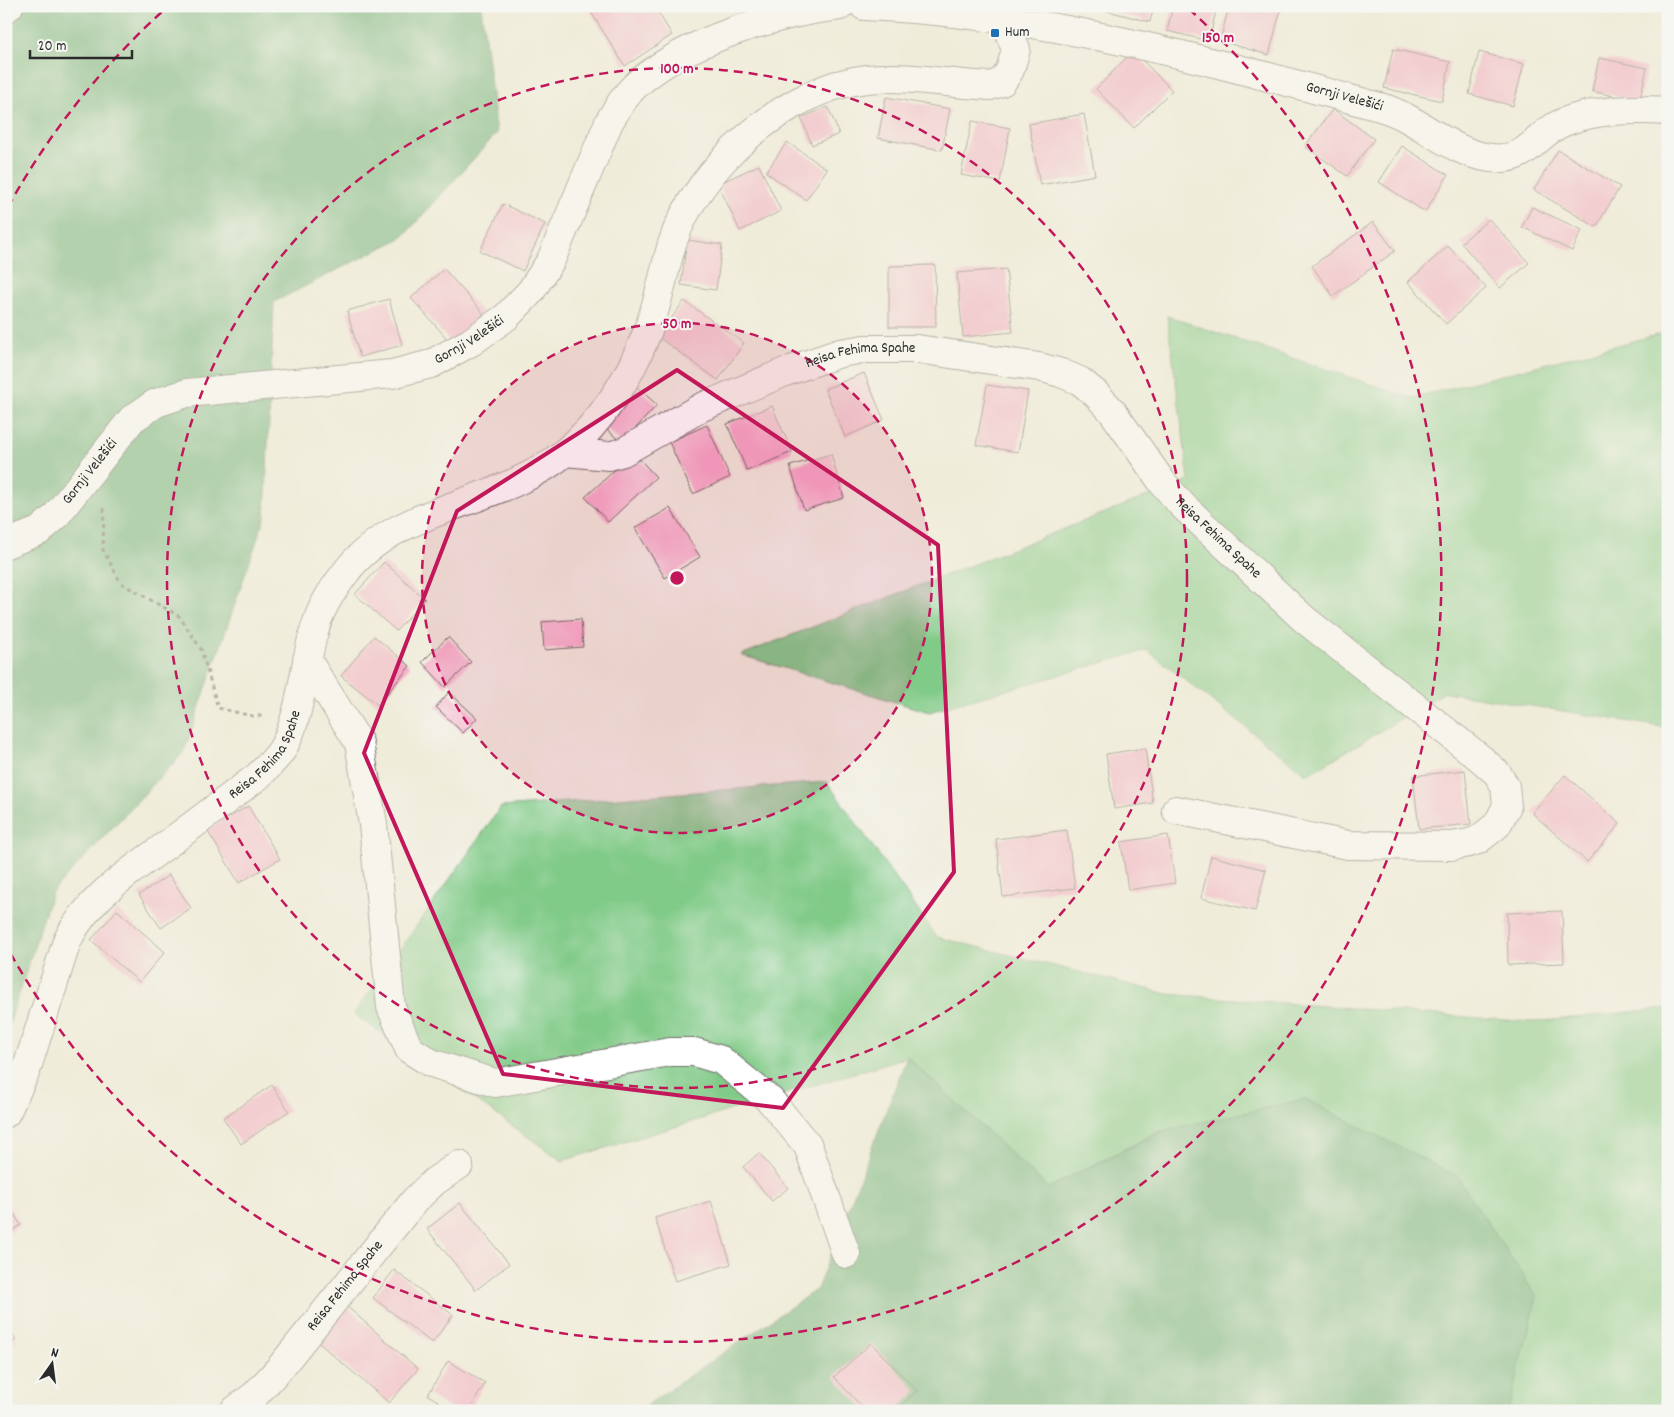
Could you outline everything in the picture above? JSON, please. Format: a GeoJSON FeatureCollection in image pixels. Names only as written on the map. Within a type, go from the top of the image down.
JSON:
{"type":"FeatureCollection","features":[{"type":"Feature","properties":{"kind":"street","name":"Gornji Velešići"},"geometry":{"type":"LineString","coordinates":[[6,544],[39,531],[54,517],[132,419],[156,402],[187,393],[392,374],[431,364],[471,342],[506,317],[531,291],[551,260],[609,122],[620,103],[637,85],[697,47],[723,35],[808,10],[840,6]]}},
{"type":"Feature","properties":{"kind":"street","name":"Gornji Velešići"},"geometry":{"type":"LineString","coordinates":[[864,6],[1002,12],[1242,68],[1389,110],[1466,153],[1493,158],[1521,155],[1562,123],[1586,115],[1612,111],[1668,111]]}},
{"type":"Feature","properties":{"kind":"street","name":"Reisa Fehima Spahe"},"geometry":{"type":"LineString","coordinates":[[6,1113],[26,1071],[67,941],[76,924],[87,909],[113,885],[257,777],[282,749],[295,717],[317,622],[330,594],[349,568],[367,549],[390,534],[456,504],[516,483],[540,471],[565,452],[599,418],[627,377],[647,334],[673,241],[692,201],[716,166],[754,130],[800,101],[864,79],[897,77],[990,86],[1002,82],[1010,70],[1016,50],[1002,12]]}},
{"type":"Feature","properties":{"kind":"street","name":"Reisa Fehima Spahe"},"geometry":{"type":"LineString","coordinates":[[565,452],[609,456],[623,452],[702,407],[745,388],[840,353],[864,349],[917,349],[1039,367],[1061,373],[1091,390],[1112,411],[1162,482],[1206,528],[1304,619],[1497,773],[1505,786],[1507,795],[1507,806],[1497,825],[1478,840],[1453,846],[1348,844],[1176,810]]}},
{"type":"Feature","properties":{"kind":"street"},"geometry":{"type":"LineString","coordinates":[[307,660],[359,743],[373,824],[391,1007],[408,1048],[431,1063],[495,1084],[670,1052],[694,1052],[721,1060],[770,1100],[808,1146],[846,1254]]}},
{"type":"Feature","properties":{"kind":"street","name":"Reisa Fehima Spahe"},"geometry":{"type":"LineString","coordinates":[[234,1411],[255,1395],[279,1369],[415,1200],[458,1165]]}},
{"type":"Feature","properties":{"kind":"path"},"geometry":{"type":"LineString","coordinates":[[104,501],[103,550],[121,583],[180,616],[201,649],[218,708],[252,716],[295,717]]}},
{"type":"Feature","properties":{"kind":"highlighted area"},"geometry":{"type":"Polygon","coordinates":[[[677,370],[938,545],[954,872],[783,1108],[503,1074],[364,753],[457,511],[677,370]]]}},
{"type":"Feature","properties":{"kind":"green space"},"geometry":{"type":"Polygon","coordinates":[[[6,6],[481,6],[497,133],[403,237],[274,302],[265,517],[184,752],[52,892],[6,1034],[6,6]]]}},
{"type":"Feature","properties":{"kind":"green space"},"geometry":{"type":"Polygon","coordinates":[[[1167,316],[1412,398],[1668,332],[1668,728],[1445,692],[1307,775],[1147,650],[929,712],[741,655],[1189,480],[1167,316]]]}},
{"type":"Feature","properties":{"kind":"green space"},"geometry":{"type":"Polygon","coordinates":[[[827,782],[937,937],[1168,994],[1533,1022],[1668,1008],[1668,1411],[1508,1411],[1537,1297],[1162,1130],[1048,1188],[907,1057],[562,1161],[354,1014],[501,807],[827,782]]]}},
{"type":"Feature","properties":{"kind":"green space"},"geometry":{"type":"Polygon","coordinates":[[[907,1057],[1048,1188],[1162,1131],[1305,1099],[1457,1176],[1537,1297],[1508,1411],[638,1411],[817,1289],[907,1057]]]}},
{"type":"Feature","properties":{"kind":"building"},"geometry":{"type":"Polygon","coordinates":[[[587,6],[654,6],[672,35],[625,66],[587,6]]]}},
{"type":"Feature","properties":{"kind":"building"},"geometry":{"type":"Polygon","coordinates":[[[1089,6],[1154,6],[1150,22],[1089,6]]]}},
{"type":"Feature","properties":{"kind":"building"},"geometry":{"type":"Polygon","coordinates":[[[1173,6],[1217,6],[1209,41],[1167,31],[1173,6]]]}},
{"type":"Feature","properties":{"kind":"building"},"geometry":{"type":"Polygon","coordinates":[[[1229,6],[1272,6],[1281,9],[1269,55],[1220,41],[1229,6]]]}},
{"type":"Feature","properties":{"kind":"building"},"geometry":{"type":"Polygon","coordinates":[[[1393,49],[1450,62],[1442,101],[1384,88],[1393,49]]]}},
{"type":"Feature","properties":{"kind":"building"},"geometry":{"type":"Polygon","coordinates":[[[1133,51],[1172,90],[1134,128],[1096,89],[1133,51]]]}},
{"type":"Feature","properties":{"kind":"building"},"geometry":{"type":"Polygon","coordinates":[[[1479,52],[1524,64],[1513,106],[1469,94],[1479,52]]]}},
{"type":"Feature","properties":{"kind":"building"},"geometry":{"type":"Polygon","coordinates":[[[1599,58],[1647,68],[1639,102],[1592,91],[1599,58]]]}},
{"type":"Feature","properties":{"kind":"building"},"geometry":{"type":"Polygon","coordinates":[[[886,97],[950,109],[942,150],[878,138],[886,97]]]}},
{"type":"Feature","properties":{"kind":"building"},"geometry":{"type":"Polygon","coordinates":[[[828,107],[839,134],[812,145],[801,118],[828,107]]]}},
{"type":"Feature","properties":{"kind":"building"},"geometry":{"type":"Polygon","coordinates":[[[1333,109],[1374,139],[1347,176],[1305,146],[1333,109]]]}},
{"type":"Feature","properties":{"kind":"building"},"geometry":{"type":"Polygon","coordinates":[[[1084,114],[1095,175],[1040,185],[1029,124],[1084,114]]]}},
{"type":"Feature","properties":{"kind":"building"},"geometry":{"type":"Polygon","coordinates":[[[972,121],[1010,128],[1000,182],[961,175],[972,121]]]}},
{"type":"Feature","properties":{"kind":"building"},"geometry":{"type":"Polygon","coordinates":[[[787,142],[827,169],[806,200],[766,172],[787,142]]]}},
{"type":"Feature","properties":{"kind":"building"},"geometry":{"type":"Polygon","coordinates":[[[1402,146],[1448,175],[1425,212],[1379,182],[1402,146]]]}},
{"type":"Feature","properties":{"kind":"building"},"geometry":{"type":"Polygon","coordinates":[[[1558,150],[1620,187],[1596,227],[1534,190],[1558,150]]]}},
{"type":"Feature","properties":{"kind":"building"},"geometry":{"type":"Polygon","coordinates":[[[759,165],[781,211],[740,231],[718,184],[759,165]]]}},
{"type":"Feature","properties":{"kind":"building"},"geometry":{"type":"Polygon","coordinates":[[[503,204],[545,224],[523,271],[480,251],[503,204]]]}},
{"type":"Feature","properties":{"kind":"building"},"geometry":{"type":"Polygon","coordinates":[[[1532,207],[1582,230],[1572,251],[1522,227],[1532,207]]]}},
{"type":"Feature","properties":{"kind":"building"},"geometry":{"type":"Polygon","coordinates":[[[1489,219],[1529,263],[1500,288],[1461,243],[1489,219]]]}},
{"type":"Feature","properties":{"kind":"building"},"geometry":{"type":"Polygon","coordinates":[[[1373,222],[1395,251],[1333,296],[1312,266],[1373,222]]]}},
{"type":"Feature","properties":{"kind":"building"},"geometry":{"type":"Polygon","coordinates":[[[687,240],[722,245],[716,290],[681,285],[687,240]]]}},
{"type":"Feature","properties":{"kind":"building"},"geometry":{"type":"Polygon","coordinates":[[[1448,246],[1486,288],[1446,324],[1408,282],[1448,246]]]}},
{"type":"Feature","properties":{"kind":"building"},"geometry":{"type":"Polygon","coordinates":[[[935,265],[936,327],[889,327],[889,266],[935,265]]]}},
{"type":"Feature","properties":{"kind":"building"},"geometry":{"type":"Polygon","coordinates":[[[444,269],[484,314],[451,343],[411,298],[444,269]]]}},
{"type":"Feature","properties":{"kind":"building"},"geometry":{"type":"Polygon","coordinates":[[[1006,269],[1013,332],[963,337],[957,273],[1006,269]]]}},
{"type":"Feature","properties":{"kind":"building"},"geometry":{"type":"Polygon","coordinates":[[[389,299],[402,345],[360,357],[347,311],[389,299]]]}},
{"type":"Feature","properties":{"kind":"building"},"geometry":{"type":"Polygon","coordinates":[[[684,301],[744,343],[718,380],[658,337],[684,301]]]}},
{"type":"Feature","properties":{"kind":"building"},"geometry":{"type":"Polygon","coordinates":[[[864,373],[884,420],[845,437],[825,389],[864,373]]]}},
{"type":"Feature","properties":{"kind":"building"},"geometry":{"type":"Polygon","coordinates":[[[987,385],[1028,391],[1018,452],[976,445],[987,385]]]}},
{"type":"Feature","properties":{"kind":"building"},"geometry":{"type":"Polygon","coordinates":[[[637,387],[657,405],[622,443],[602,425],[637,387]]]}},
{"type":"Feature","properties":{"kind":"building"},"geometry":{"type":"Polygon","coordinates":[[[772,406],[792,452],[747,471],[727,424],[772,406]]]}},
{"type":"Feature","properties":{"kind":"building"},"geometry":{"type":"Polygon","coordinates":[[[707,425],[730,477],[693,494],[669,442],[707,425]]]}},
{"type":"Feature","properties":{"kind":"building"},"geometry":{"type":"Polygon","coordinates":[[[634,453],[656,477],[608,522],[585,497],[634,453]]]}},
{"type":"Feature","properties":{"kind":"building"},"geometry":{"type":"Polygon","coordinates":[[[831,454],[844,498],[804,510],[790,466],[831,454]]]}},
{"type":"Feature","properties":{"kind":"building"},"geometry":{"type":"Polygon","coordinates":[[[670,508],[700,557],[665,578],[635,528],[670,508]]]}},
{"type":"Feature","properties":{"kind":"building"},"geometry":{"type":"Polygon","coordinates":[[[384,562],[425,599],[396,631],[355,594],[384,562]]]}},
{"type":"Feature","properties":{"kind":"building"},"geometry":{"type":"Polygon","coordinates":[[[581,619],[583,647],[544,650],[542,622],[581,619]]]}},
{"type":"Feature","properties":{"kind":"building"},"geometry":{"type":"Polygon","coordinates":[[[374,636],[410,666],[378,705],[341,676],[374,636]]]}},
{"type":"Feature","properties":{"kind":"building"},"geometry":{"type":"Polygon","coordinates":[[[448,637],[471,662],[445,687],[422,662],[448,637]]]}},
{"type":"Feature","properties":{"kind":"building"},"geometry":{"type":"Polygon","coordinates":[[[449,692],[477,718],[463,733],[436,707],[449,692]]]}},
{"type":"Feature","properties":{"kind":"building"},"geometry":{"type":"Polygon","coordinates":[[[1145,748],[1153,803],[1114,809],[1106,754],[1145,748]]]}},
{"type":"Feature","properties":{"kind":"building"},"geometry":{"type":"Polygon","coordinates":[[[1465,770],[1471,824],[1419,829],[1413,776],[1465,770]]]}},
{"type":"Feature","properties":{"kind":"building"},"geometry":{"type":"Polygon","coordinates":[[[1565,775],[1620,824],[1587,862],[1532,813],[1565,775]]]}},
{"type":"Feature","properties":{"kind":"building"},"geometry":{"type":"Polygon","coordinates":[[[248,806],[280,859],[239,883],[207,830],[248,806]]]}},
{"type":"Feature","properties":{"kind":"building"},"geometry":{"type":"Polygon","coordinates":[[[1067,830],[1075,888],[1003,897],[996,839],[1067,830]]]}},
{"type":"Feature","properties":{"kind":"building"},"geometry":{"type":"Polygon","coordinates":[[[1168,835],[1175,883],[1128,890],[1121,842],[1168,835]]]}},
{"type":"Feature","properties":{"kind":"building"},"geometry":{"type":"Polygon","coordinates":[[[1211,856],[1266,870],[1255,911],[1201,898],[1211,856]]]}},
{"type":"Feature","properties":{"kind":"building"},"geometry":{"type":"Polygon","coordinates":[[[169,875],[191,908],[161,928],[139,895],[169,875]]]}},
{"type":"Feature","properties":{"kind":"building"},"geometry":{"type":"Polygon","coordinates":[[[117,910],[165,952],[139,982],[91,940],[117,910]]]}},
{"type":"Feature","properties":{"kind":"building"},"geometry":{"type":"Polygon","coordinates":[[[1562,911],[1564,963],[1508,965],[1507,913],[1562,911]]]}},
{"type":"Feature","properties":{"kind":"building"},"geometry":{"type":"Polygon","coordinates":[[[272,1085],[289,1111],[241,1144],[223,1118],[272,1085]]]}},
{"type":"Feature","properties":{"kind":"building"},"geometry":{"type":"Polygon","coordinates":[[[759,1153],[788,1188],[772,1201],[743,1167],[759,1153]]]}},
{"type":"Feature","properties":{"kind":"building"},"geometry":{"type":"Polygon","coordinates":[[[711,1201],[731,1264],[675,1281],[655,1218],[711,1201]]]}},
{"type":"Feature","properties":{"kind":"building"},"geometry":{"type":"Polygon","coordinates":[[[6,1202],[21,1225],[6,1235],[6,1202]]]}},
{"type":"Feature","properties":{"kind":"building"},"geometry":{"type":"Polygon","coordinates":[[[460,1203],[509,1264],[476,1290],[427,1229],[460,1203]]]}},
{"type":"Feature","properties":{"kind":"building"},"geometry":{"type":"Polygon","coordinates":[[[394,1270],[453,1315],[432,1343],[373,1298],[394,1270]]]}},
{"type":"Feature","properties":{"kind":"building"},"geometry":{"type":"Polygon","coordinates":[[[343,1303],[418,1369],[389,1403],[313,1338],[343,1303]]]}},
{"type":"Feature","properties":{"kind":"building"},"geometry":{"type":"Polygon","coordinates":[[[6,1326],[16,1340],[6,1347],[6,1326]]]}},
{"type":"Feature","properties":{"kind":"building"},"geometry":{"type":"Polygon","coordinates":[[[871,1343],[917,1391],[895,1411],[866,1411],[834,1377],[871,1343]]]}},
{"type":"Feature","properties":{"kind":"building"},"geometry":{"type":"Polygon","coordinates":[[[448,1361],[485,1383],[469,1411],[454,1411],[428,1395],[448,1361]]]}},
{"type":"Feature","properties":{"kind":"place","name":"Hum"},"geometry":{"type":"Point","coordinates":[995,33]}}]}
